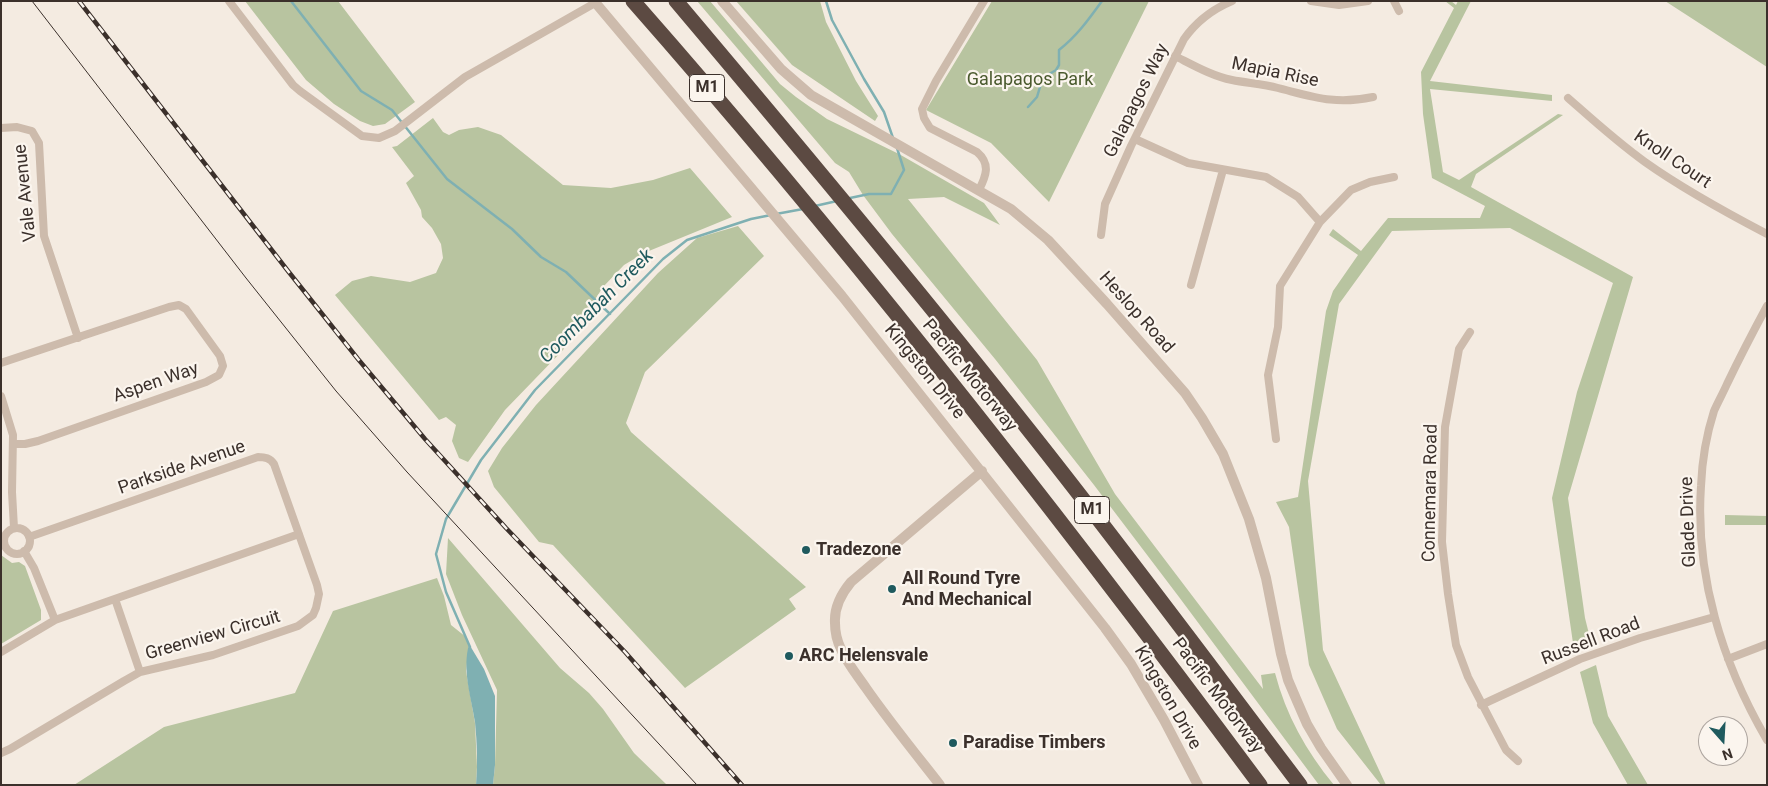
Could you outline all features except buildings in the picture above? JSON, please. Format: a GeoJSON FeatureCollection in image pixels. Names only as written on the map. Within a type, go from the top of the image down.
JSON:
{"type":"FeatureCollection","features":[{"type":"Feature","properties":{"kind":"highway","name":"Pacific Motorway"},"geometry":{"type":"LineString","coordinates":[[633,1],[781,175],[1017,466],[1183,680],[1260,785]]}},
{"type":"Feature","properties":{"kind":"highway","name":"Pacific Motorway"},"geometry":{"type":"LineString","coordinates":[[676,1],[877,241],[1104,526],[1226,684],[1300,785]]}},
{"type":"Feature","properties":{"kind":"street"},"geometry":{"type":"LineString","coordinates":[[229,1],[293,85],[362,136],[379,138],[395,131],[465,77],[594,2]]}},
{"type":"Feature","properties":{"kind":"street","name":"Heslop Road"},"geometry":{"type":"LineString","coordinates":[[722,1],[791,79],[811,94],[1011,209],[1048,240],[1185,393],[1223,454],[1250,519],[1266,578],[1288,680],[1306,724],[1347,785]]}},
{"type":"Feature","properties":{"kind":"street"},"geometry":{"type":"LineString","coordinates":[[979,190],[987,170],[982,156],[930,128],[922,110],[936,81],[984,1]]}},
{"type":"Feature","properties":{"kind":"street","name":"Galapagos Way"},"geometry":{"type":"LineString","coordinates":[[1102,235],[1105,204],[1175,56],[1194,26],[1221,5],[1232,1]]}},
{"type":"Feature","properties":{"kind":"street"},"geometry":{"type":"LineString","coordinates":[[1311,1],[1339,5],[1368,1]]}},
{"type":"Feature","properties":{"kind":"street"},"geometry":{"type":"LineString","coordinates":[[1394,1],[1399,10]]}},
{"type":"Feature","properties":{"kind":"street","name":"Kingston Drive"},"geometry":{"type":"LineString","coordinates":[[594,2],[813,261],[1105,628],[1131,664],[1164,720],[1198,785]]}},
{"type":"Feature","properties":{"kind":"street","name":"Mapia Rise"},"geometry":{"type":"LineString","coordinates":[[1175,56],[1219,76],[1320,99],[1339,101],[1373,97]]}},
{"type":"Feature","properties":{"kind":"street","name":"Knoll Court"},"geometry":{"type":"LineString","coordinates":[[1568,98],[1610,135],[1645,162],[1705,201],[1767,234]]}},
{"type":"Feature","properties":{"kind":"street","name":"Vale Avenue"},"geometry":{"type":"LineString","coordinates":[[1,128],[17,127],[32,131],[39,143],[44,236],[78,338]]}},
{"type":"Feature","properties":{"kind":"street"},"geometry":{"type":"LineString","coordinates":[[1135,139],[1188,163],[1266,177],[1298,197],[1320,222]]}},
{"type":"Feature","properties":{"kind":"street"},"geometry":{"type":"LineString","coordinates":[[1191,285],[1223,170]]}},
{"type":"Feature","properties":{"kind":"street"},"geometry":{"type":"LineString","coordinates":[[1276,440],[1268,375],[1278,327],[1280,286],[1320,222],[1351,190],[1370,182],[1394,177]]}},
{"type":"Feature","properties":{"kind":"street","name":"Aspen Way"},"geometry":{"type":"LineString","coordinates":[[1,363],[179,305],[186,309],[220,356],[223,366],[214,379],[206,382],[38,441],[13,444]]}},
{"type":"Feature","properties":{"kind":"street","name":"Glade Drive"},"geometry":{"type":"LineString","coordinates":[[1767,306],[1742,352],[1714,411],[1703,455],[1700,505],[1701,548],[1708,596],[1740,690],[1767,740]]}},
{"type":"Feature","properties":{"kind":"street","name":"Connemara Road"},"geometry":{"type":"LineString","coordinates":[[1470,332],[1459,349],[1445,427],[1442,542],[1451,622],[1456,645],[1468,677],[1506,750],[1518,761]]}},
{"type":"Feature","properties":{"kind":"street"},"geometry":{"type":"LineString","coordinates":[[1,396],[9,420],[13,444],[12,492],[14,528]]}},
{"type":"Feature","properties":{"kind":"street","name":"Parkside Avenue"},"geometry":{"type":"LineString","coordinates":[[29,537],[248,460],[263,457],[274,464],[299,534]]}},
{"type":"Feature","properties":{"kind":"street"},"geometry":{"type":"LineString","coordinates":[[940,785],[878,706],[841,649],[837,637],[835,614],[840,596],[851,582],[982,471]]}},
{"type":"Feature","properties":{"kind":"street"},"geometry":{"type":"LineString","coordinates":[[14,528],[23,530],[29,537],[29,544],[24,551],[12,553],[4,544],[5,536],[14,528]]}},
{"type":"Feature","properties":{"kind":"street"},"geometry":{"type":"LineString","coordinates":[[1,652],[54,620],[299,534]]}},
{"type":"Feature","properties":{"kind":"street","name":"Greenview Circuit"},"geometry":{"type":"LineString","coordinates":[[1,753],[140,672],[240,647],[288,631],[306,621],[316,608],[319,594],[299,534]]}},
{"type":"Feature","properties":{"kind":"street"},"geometry":{"type":"LineString","coordinates":[[24,551],[34,568],[54,620]]}},
{"type":"Feature","properties":{"kind":"street"},"geometry":{"type":"LineString","coordinates":[[115,599],[140,672]]}},
{"type":"Feature","properties":{"kind":"street","name":"Russell Road"},"geometry":{"type":"LineString","coordinates":[[1482,705],[1580,659],[1640,638],[1714,617]]}},
{"type":"Feature","properties":{"kind":"street"},"geometry":{"type":"LineString","coordinates":[[1728,659],[1767,644]]}},
{"type":"Feature","properties":{"kind":"green space"},"geometry":{"type":"Polygon","coordinates":[[[245,1],[338,1],[415,102],[385,124],[373,126],[360,121],[334,104],[306,80],[245,1]]]}},
{"type":"Feature","properties":{"kind":"green space"},"geometry":{"type":"Polygon","coordinates":[[[697,1],[710,1],[780,84],[827,119],[899,154],[984,203],[1000,225],[944,197],[908,199],[1037,360],[1115,494],[1263,689],[1261,675],[1275,673],[1285,703],[1298,732],[1334,785],[1319,785],[1094,485],[995,359],[892,234],[863,195],[849,172],[835,163],[697,1]]]}},
{"type":"Feature","properties":{"kind":"green space"},"geometry":{"type":"Polygon","coordinates":[[[736,1],[820,1],[826,22],[856,81],[878,116],[875,121],[792,65],[736,1]]]}},
{"type":"Feature","properties":{"kind":"green space","name":"Galapagos Park"},"geometry":{"type":"Polygon","coordinates":[[[992,1],[1149,1],[1049,202],[991,143],[926,110],[992,1]]]}},
{"type":"Feature","properties":{"kind":"green space"},"geometry":{"type":"Polygon","coordinates":[[[1445,1],[1451,1],[1456,5],[1458,1],[1471,1],[1430,81],[1552,95],[1552,101],[1430,89],[1443,172],[1459,180],[1558,114],[1563,115],[1476,174],[1471,187],[1633,277],[1568,498],[1585,618],[1591,642],[1574,650],[1552,498],[1577,392],[1613,283],[1510,228],[1392,231],[1339,304],[1308,481],[1323,650],[1386,785],[1381,785],[1337,729],[1309,665],[1289,527],[1276,502],[1298,497],[1326,311],[1333,291],[1358,255],[1329,235],[1333,229],[1361,251],[1388,218],[1480,218],[1485,206],[1432,178],[1423,114],[1421,72],[1454,8],[1445,1]]]}},
{"type":"Feature","properties":{"kind":"green space"},"geometry":{"type":"Polygon","coordinates":[[[1665,1],[1767,1],[1767,67],[1665,1]]]}},
{"type":"Feature","properties":{"kind":"green space"},"geometry":{"type":"Polygon","coordinates":[[[433,118],[443,132],[449,135],[459,130],[478,127],[501,135],[563,185],[611,188],[653,180],[690,168],[732,217],[644,253],[624,265],[603,287],[563,350],[505,410],[468,462],[459,458],[452,441],[456,425],[446,417],[439,420],[335,295],[352,281],[371,276],[410,282],[436,273],[443,258],[441,244],[432,228],[422,217],[421,210],[406,183],[414,176],[392,147],[397,146],[433,118]]]}},
{"type":"Feature","properties":{"kind":"green space"},"geometry":{"type":"Polygon","coordinates":[[[738,226],[764,256],[645,372],[626,423],[631,432],[806,587],[789,599],[796,609],[685,688],[553,545],[539,542],[494,487],[488,471],[502,448],[536,405],[658,273],[697,238],[738,226]]]}},
{"type":"Feature","properties":{"kind":"green space"},"geometry":{"type":"Polygon","coordinates":[[[1725,515],[1767,516],[1767,525],[1725,525],[1725,515]]]}},
{"type":"Feature","properties":{"kind":"green space"},"geometry":{"type":"Polygon","coordinates":[[[448,538],[560,668],[589,693],[603,709],[634,753],[667,785],[493,785],[497,690],[462,615],[446,574],[448,538]]]}},
{"type":"Feature","properties":{"kind":"green space"},"geometry":{"type":"Polygon","coordinates":[[[1,555],[12,563],[19,562],[25,566],[41,610],[41,620],[1,644],[1,555]]]}},
{"type":"Feature","properties":{"kind":"green space"},"geometry":{"type":"Polygon","coordinates":[[[437,578],[444,596],[451,625],[466,637],[469,644],[466,671],[475,723],[476,785],[74,785],[164,727],[295,693],[333,611],[437,578]]]}},
{"type":"Feature","properties":{"kind":"green space"},"geometry":{"type":"Polygon","coordinates":[[[1596,665],[1608,716],[1648,785],[1628,785],[1593,723],[1580,672],[1596,665]]]}},
{"type":"Feature","properties":{"kind":"water"},"geometry":{"type":"Polygon","coordinates":[[[469,644],[484,669],[495,696],[495,765],[493,785],[476,785],[476,730],[466,664],[469,644]]]}},
{"type":"Feature","properties":{"kind":"waterway"},"geometry":{"type":"LineString","coordinates":[[291,1],[361,91],[392,110],[447,179],[512,229],[541,257],[566,272],[610,314]]}},
{"type":"Feature","properties":{"kind":"waterway","name":"Coombabah Creek"},"geometry":{"type":"LineString","coordinates":[[826,1],[832,20],[884,112],[893,138]]}},
{"type":"Feature","properties":{"kind":"waterway"},"geometry":{"type":"LineString","coordinates":[[1028,107],[1037,97],[1046,76],[1056,70],[1059,65],[1059,50],[1077,33],[1102,1]]}},
{"type":"Feature","properties":{"kind":"waterway","name":"Coombabah Creek"},"geometry":{"type":"LineString","coordinates":[[850,198],[869,194],[891,194],[904,170],[897,148]]}},
{"type":"Feature","properties":{"kind":"waterway","name":"Coombabah Creek"},"geometry":{"type":"LineString","coordinates":[[815,206],[837,201]]}},
{"type":"Feature","properties":{"kind":"waterway","name":"Coombabah Creek"},"geometry":{"type":"LineString","coordinates":[[776,214],[803,209]]}},
{"type":"Feature","properties":{"kind":"waterway","name":"Coombabah Creek"},"geometry":{"type":"LineString","coordinates":[[470,647],[446,592],[436,554],[446,519],[481,460],[535,390],[663,259],[687,240],[751,219],[771,215]]}},
{"type":"Feature","properties":{"kind":"tram line"},"geometry":{"type":"LineString","coordinates":[[32,1],[246,278],[336,391],[407,472],[697,785]]}},
{"type":"Feature","properties":{"kind":"railway"},"geometry":{"type":"LineString","coordinates":[[79,1],[288,271],[425,439],[506,528],[625,652],[742,785]]}},
{"type":"Feature","properties":{"kind":"place","name":"Tradezone"},"geometry":{"type":"Point","coordinates":[806,550]}},
{"type":"Feature","properties":{"kind":"place","name":"All Round Tyre And Mechanical"},"geometry":{"type":"Point","coordinates":[892,589]}},
{"type":"Feature","properties":{"kind":"place","name":"ARC Helensvale"},"geometry":{"type":"Point","coordinates":[789,656]}},
{"type":"Feature","properties":{"kind":"place","name":"Paradise Timbers"},"geometry":{"type":"Point","coordinates":[953,743]}}]}
